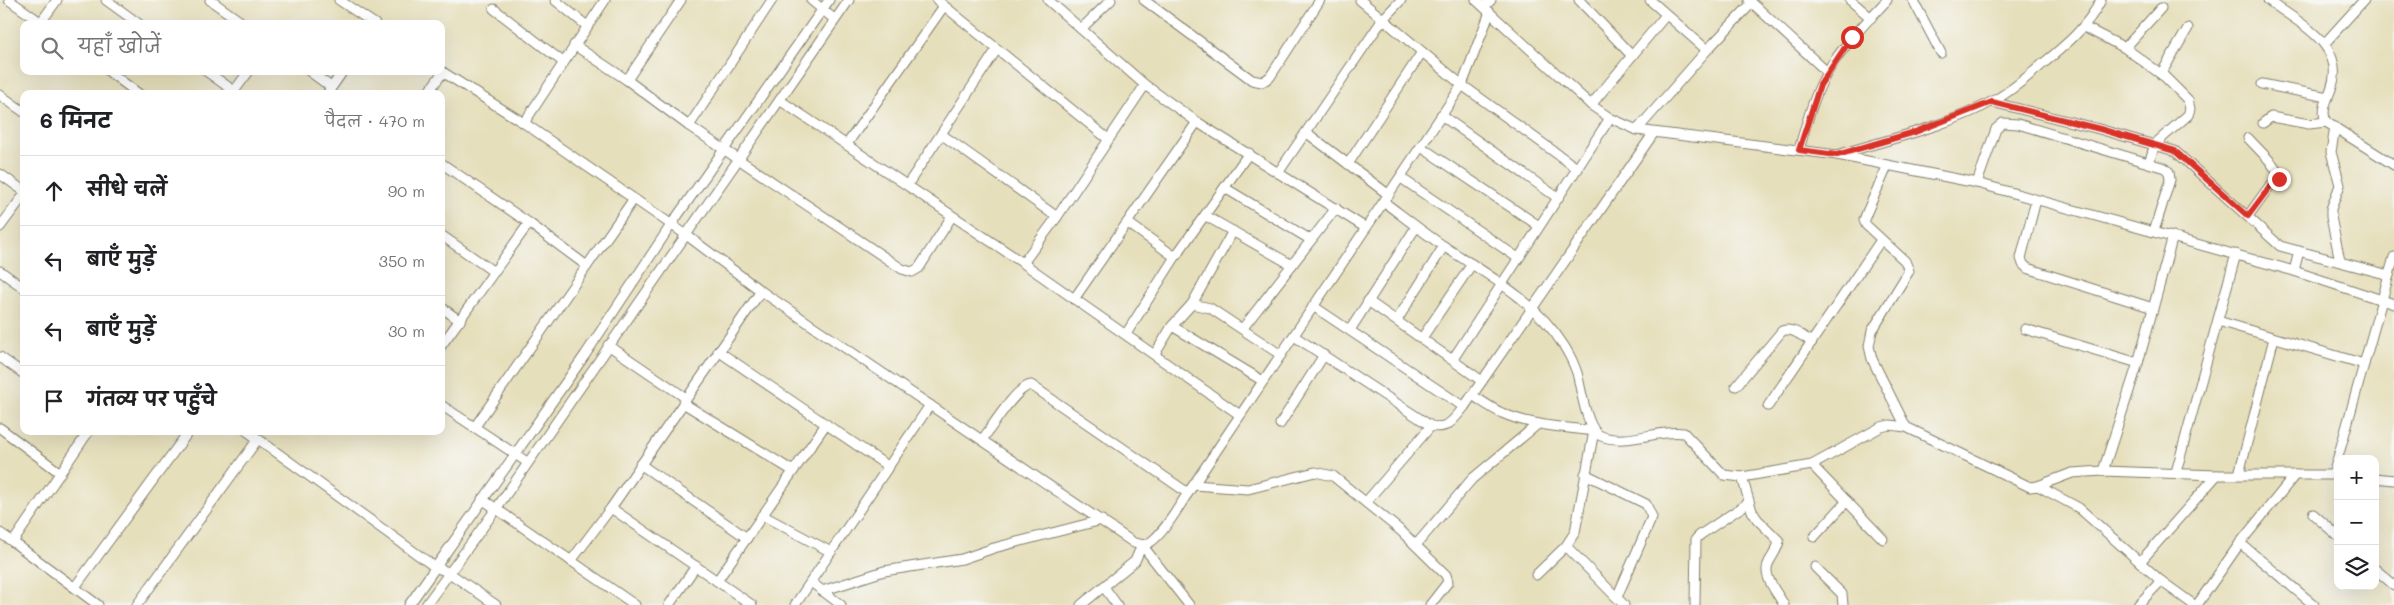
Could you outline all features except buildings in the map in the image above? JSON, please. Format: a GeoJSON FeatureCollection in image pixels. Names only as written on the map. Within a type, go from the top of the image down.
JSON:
{"type":"FeatureCollection","features":[{"type":"Feature","properties":{"kind":"street"},"geometry":{"type":"LineString","coordinates":[[9,0],[38,20]]}},
{"type":"Feature","properties":{"kind":"street"},"geometry":{"type":"LineString","coordinates":[[44,20],[57,0]]}},
{"type":"Feature","properties":{"kind":"street"},"geometry":{"type":"LineString","coordinates":[[106,0],[134,20]]}},
{"type":"Feature","properties":{"kind":"street"},"geometry":{"type":"LineString","coordinates":[[210,0],[238,20]]}},
{"type":"Feature","properties":{"kind":"street"},"geometry":{"type":"LineString","coordinates":[[339,0],[369,20]]}},
{"type":"Feature","properties":{"kind":"street"},"geometry":{"type":"LineString","coordinates":[[555,0],[587,26]]}},
{"type":"Feature","properties":{"kind":"street"},"geometry":{"type":"LineString","coordinates":[[524,123],[605,0]]}},
{"type":"Feature","properties":{"kind":"street"},"geometry":{"type":"LineString","coordinates":[[627,80],[681,0]]}},
{"type":"Feature","properties":{"kind":"street"},"geometry":{"type":"LineString","coordinates":[[689,126],[772,0]]}},
{"type":"Feature","properties":{"kind":"street"},"geometry":{"type":"LineString","coordinates":[[811,0],[834,20]]}},
{"type":"Feature","properties":{"kind":"street"},"geometry":{"type":"LineString","coordinates":[[408,605],[585,355],[822,9],[830,0],[843,8]]}},
{"type":"Feature","properties":{"kind":"street"},"geometry":{"type":"LineString","coordinates":[[426,605],[448,572],[496,509],[685,234],[781,101],[849,0]]}},
{"type":"Feature","properties":{"kind":"street"},"geometry":{"type":"LineString","coordinates":[[1048,0],[1145,85],[1198,122],[1366,228]]}},
{"type":"Feature","properties":{"kind":"street"},"geometry":{"type":"LineString","coordinates":[[1081,29],[1111,0]]}},
{"type":"Feature","properties":{"kind":"street"},"geometry":{"type":"LineString","coordinates":[[1144,0],[1252,80],[1262,82],[1270,77],[1320,0]]}},
{"type":"Feature","properties":{"kind":"street"},"geometry":{"type":"LineString","coordinates":[[1360,0],[1462,86],[1578,169]]}},
{"type":"Feature","properties":{"kind":"street"},"geometry":{"type":"LineString","coordinates":[[1278,173],[1383,19],[1401,0]]}},
{"type":"Feature","properties":{"kind":"street"},"geometry":{"type":"LineString","coordinates":[[1476,0],[1591,105],[1610,118],[1637,130],[1653,134],[1837,155],[1887,167],[1977,183],[2236,254],[2295,268],[2394,304]]}},
{"type":"Feature","properties":{"kind":"street"},"geometry":{"type":"LineString","coordinates":[[1081,605],[1135,560],[1142,545],[1149,543],[1156,537],[1191,489],[1462,86],[1491,0]]}},
{"type":"Feature","properties":{"kind":"street"},"geometry":{"type":"LineString","coordinates":[[1579,0],[1632,56]]}},
{"type":"Feature","properties":{"kind":"street"},"geometry":{"type":"LineString","coordinates":[[1650,0],[1707,50]]}},
{"type":"Feature","properties":{"kind":"street"},"geometry":{"type":"LineString","coordinates":[[1850,0],[1871,18]]}},
{"type":"Feature","properties":{"kind":"street"},"geometry":{"type":"LineString","coordinates":[[1799,150],[1811,110],[1828,72],[1852,37],[1887,0]]}},
{"type":"Feature","properties":{"kind":"street"},"geometry":{"type":"LineString","coordinates":[[1913,0],[1941,53]]}},
{"type":"Feature","properties":{"kind":"street"},"geometry":{"type":"LineString","coordinates":[[1837,155],[1915,132],[1992,102],[2068,43],[2084,27],[2101,0]]}},
{"type":"Feature","properties":{"kind":"street"},"geometry":{"type":"LineString","coordinates":[[2268,0],[2324,43],[2336,65],[2334,81],[2324,112],[2326,122]]}},
{"type":"Feature","properties":{"kind":"street"},"geometry":{"type":"LineString","coordinates":[[2324,43],[2364,0]]}},
{"type":"Feature","properties":{"kind":"street"},"geometry":{"type":"LineString","coordinates":[[1637,130],[1750,1],[1828,72]]}},
{"type":"Feature","properties":{"kind":"street"},"geometry":{"type":"LineString","coordinates":[[847,144],[940,3],[1108,139]]}},
{"type":"Feature","properties":{"kind":"street"},"geometry":{"type":"LineString","coordinates":[[2126,48],[2161,8]]}},
{"type":"Feature","properties":{"kind":"street"},"geometry":{"type":"LineString","coordinates":[[494,9],[563,62]]}},
{"type":"Feature","properties":{"kind":"street"},"geometry":{"type":"LineString","coordinates":[[1591,105],[1666,15]]}},
{"type":"Feature","properties":{"kind":"street"},"geometry":{"type":"LineString","coordinates":[[2084,27],[2126,48],[2186,95],[2190,109],[2188,115],[2153,153]]}},
{"type":"Feature","properties":{"kind":"street"},"geometry":{"type":"LineString","coordinates":[[2161,74],[2188,28]]}},
{"type":"Feature","properties":{"kind":"street"},"geometry":{"type":"LineString","coordinates":[[574,45],[627,80],[689,126],[902,269],[912,272],[919,268],[952,216]]}},
{"type":"Feature","properties":{"kind":"street"},"geometry":{"type":"LineString","coordinates":[[908,184],[997,49]]}},
{"type":"Feature","properties":{"kind":"street"},"geometry":{"type":"LineString","coordinates":[[1348,164],[1422,52]]}},
{"type":"Feature","properties":{"kind":"street"},"geometry":{"type":"LineString","coordinates":[[445,73],[524,123],[633,200],[685,234],[761,291],[1134,542],[1142,545],[1189,605]]}},
{"type":"Feature","properties":{"kind":"street"},"geometry":{"type":"LineString","coordinates":[[113,75],[134,90]]}},
{"type":"Feature","properties":{"kind":"street"},"geometry":{"type":"LineString","coordinates":[[211,75],[230,90]]}},
{"type":"Feature","properties":{"kind":"street"},"geometry":{"type":"LineString","coordinates":[[235,90],[246,75]]}},
{"type":"Feature","properties":{"kind":"street"},"geometry":{"type":"LineString","coordinates":[[313,75],[328,90]]}},
{"type":"Feature","properties":{"kind":"street"},"geometry":{"type":"LineString","coordinates":[[330,90],[340,75]]}},
{"type":"Feature","properties":{"kind":"street"},"geometry":{"type":"LineString","coordinates":[[430,90],[439,75]]}},
{"type":"Feature","properties":{"kind":"street"},"geometry":{"type":"LineString","coordinates":[[2262,84],[2328,97]]}},
{"type":"Feature","properties":{"kind":"street"},"geometry":{"type":"LineString","coordinates":[[1023,263],[1057,218],[1145,85]]}},
{"type":"Feature","properties":{"kind":"street"},"geometry":{"type":"LineString","coordinates":[[0,95],[20,109]]}},
{"type":"Feature","properties":{"kind":"street"},"geometry":{"type":"LineString","coordinates":[[781,101],[908,184],[1155,354],[1240,415]]}},
{"type":"Feature","properties":{"kind":"street"},"geometry":{"type":"LineString","coordinates":[[1992,102],[2153,153],[2170,176],[2154,231]]}},
{"type":"Feature","properties":{"kind":"street"},"geometry":{"type":"LineString","coordinates":[[1441,116],[1558,198]]}},
{"type":"Feature","properties":{"kind":"street"},"geometry":{"type":"LineString","coordinates":[[2263,123],[2272,117],[2309,124],[2326,122],[2394,165]]}},
{"type":"Feature","properties":{"kind":"street"},"geometry":{"type":"LineString","coordinates":[[1452,359],[1503,284],[1610,118]]}},
{"type":"Feature","properties":{"kind":"street"},"geometry":{"type":"LineString","coordinates":[[1074,299],[1198,122]]}},
{"type":"Feature","properties":{"kind":"street"},"geometry":{"type":"LineString","coordinates":[[1977,183],[1996,129],[2003,123],[2018,124],[2153,153],[2183,156],[2280,246],[2340,261],[2388,277]]}},
{"type":"Feature","properties":{"kind":"street"},"geometry":{"type":"LineString","coordinates":[[2335,127],[2331,152],[2340,185],[2331,209],[2331,217],[2340,261]]}},
{"type":"Feature","properties":{"kind":"street"},"geometry":{"type":"LineString","coordinates":[[1307,133],[1348,164],[1416,226],[1503,284],[1532,308],[1554,332],[1571,360],[1594,431],[1579,520],[1575,532],[1566,546],[1536,575]]}},
{"type":"Feature","properties":{"kind":"street"},"geometry":{"type":"LineString","coordinates":[[940,134],[1057,218]]}},
{"type":"Feature","properties":{"kind":"street"},"geometry":{"type":"LineString","coordinates":[[1294,336],[1431,426],[1440,428],[1448,425],[1464,407],[1653,134]]}},
{"type":"Feature","properties":{"kind":"street"},"geometry":{"type":"LineString","coordinates":[[2248,138],[2269,160],[2281,177],[2269,188],[2248,216]]}},
{"type":"Feature","properties":{"kind":"street"},"geometry":{"type":"LineString","coordinates":[[1421,147],[1539,226]]}},
{"type":"Feature","properties":{"kind":"street"},"geometry":{"type":"LineString","coordinates":[[1126,334],[1176,257],[1248,153]]}},
{"type":"Feature","properties":{"kind":"street"},"geometry":{"type":"LineString","coordinates":[[445,166],[529,223],[587,266]]}},
{"type":"Feature","properties":{"kind":"street"},"geometry":{"type":"LineString","coordinates":[[1887,167],[1864,220],[1870,230],[1906,262],[1909,271],[1872,331],[1868,346],[1872,359],[1906,427]]}},
{"type":"Feature","properties":{"kind":"street"},"geometry":{"type":"LineString","coordinates":[[0,174],[20,190]]}},
{"type":"Feature","properties":{"kind":"street"},"geometry":{"type":"LineString","coordinates":[[1401,178],[1518,258]]}},
{"type":"Feature","properties":{"kind":"street"},"geometry":{"type":"LineString","coordinates":[[1225,188],[1311,240]]}},
{"type":"Feature","properties":{"kind":"street"},"geometry":{"type":"LineString","coordinates":[[0,227],[20,199]]}},
{"type":"Feature","properties":{"kind":"street"},"geometry":{"type":"LineString","coordinates":[[474,428],[633,200]]}},
{"type":"Feature","properties":{"kind":"street"},"geometry":{"type":"LineString","coordinates":[[2036,200],[2021,258],[2027,268],[2153,308]]}},
{"type":"Feature","properties":{"kind":"street"},"geometry":{"type":"LineString","coordinates":[[1243,328],[1336,208]]}},
{"type":"Feature","properties":{"kind":"street"},"geometry":{"type":"LineString","coordinates":[[1206,216],[1292,265]]}},
{"type":"Feature","properties":{"kind":"street"},"geometry":{"type":"LineString","coordinates":[[445,341],[529,223]]}},
{"type":"Feature","properties":{"kind":"street"},"geometry":{"type":"LineString","coordinates":[[1128,223],[1176,257]]}},
{"type":"Feature","properties":{"kind":"street"},"geometry":{"type":"LineString","coordinates":[[1350,330],[1416,226]]}},
{"type":"Feature","properties":{"kind":"street"},"geometry":{"type":"LineString","coordinates":[[1155,354],[1172,326],[1192,304],[1233,231]]}},
{"type":"Feature","properties":{"kind":"street"},"geometry":{"type":"LineString","coordinates":[[2102,471],[2138,363],[2174,236]]}},
{"type":"Feature","properties":{"kind":"street"},"geometry":{"type":"LineString","coordinates":[[445,238],[494,272]]}},
{"type":"Feature","properties":{"kind":"street"},"geometry":{"type":"LineString","coordinates":[[1768,406],[1881,240]]}},
{"type":"Feature","properties":{"kind":"street"},"geometry":{"type":"LineString","coordinates":[[1397,320],[1444,246]]}},
{"type":"Feature","properties":{"kind":"street"},"geometry":{"type":"LineString","coordinates":[[2295,268],[2299,252]]}},
{"type":"Feature","properties":{"kind":"street"},"geometry":{"type":"LineString","coordinates":[[2176,472],[2236,254]]}},
{"type":"Feature","properties":{"kind":"street"},"geometry":{"type":"LineString","coordinates":[[2340,455],[2394,257]]}},
{"type":"Feature","properties":{"kind":"street"},"geometry":{"type":"LineString","coordinates":[[1422,338],[1472,264]]}},
{"type":"Feature","properties":{"kind":"street"},"geometry":{"type":"LineString","coordinates":[[0,271],[20,285]]}},
{"type":"Feature","properties":{"kind":"street"},"geometry":{"type":"LineString","coordinates":[[571,560],[610,508],[761,291]]}},
{"type":"Feature","properties":{"kind":"street"},"geometry":{"type":"LineString","coordinates":[[1368,301],[1482,381]]}},
{"type":"Feature","properties":{"kind":"street"},"geometry":{"type":"LineString","coordinates":[[1192,304],[1210,308],[1243,328],[1281,355]]}},
{"type":"Feature","properties":{"kind":"street"},"geometry":{"type":"LineString","coordinates":[[1313,306],[1464,407]]}},
{"type":"Feature","properties":{"kind":"street"},"geometry":{"type":"LineString","coordinates":[[445,310],[460,321]]}},
{"type":"Feature","properties":{"kind":"street"},"geometry":{"type":"LineString","coordinates":[[2218,321],[2364,364]]}},
{"type":"Feature","properties":{"kind":"street"},"geometry":{"type":"LineString","coordinates":[[1172,326],[1263,381]]}},
{"type":"Feature","properties":{"kind":"street"},"geometry":{"type":"LineString","coordinates":[[2025,328],[2138,363]]}},
{"type":"Feature","properties":{"kind":"street"},"geometry":{"type":"LineString","coordinates":[[1736,386],[1782,331],[1792,330],[1812,342]]}},
{"type":"Feature","properties":{"kind":"street"},"geometry":{"type":"LineString","coordinates":[[2239,474],[2274,338]]}},
{"type":"Feature","properties":{"kind":"street"},"geometry":{"type":"LineString","coordinates":[[608,345],[684,401],[793,471]]}},
{"type":"Feature","properties":{"kind":"street"},"geometry":{"type":"LineString","coordinates":[[718,351],[889,467]]}},
{"type":"Feature","properties":{"kind":"street"},"geometry":{"type":"LineString","coordinates":[[1280,424],[1324,354]]}},
{"type":"Feature","properties":{"kind":"street"},"geometry":{"type":"LineString","coordinates":[[0,357],[20,371]]}},
{"type":"Feature","properties":{"kind":"street"},"geometry":{"type":"LineString","coordinates":[[982,440],[1018,392],[1032,385],[1191,489],[1248,489],[1323,472],[1342,481],[1416,545],[1446,575],[1448,582],[1430,605]]}},
{"type":"Feature","properties":{"kind":"street"},"geometry":{"type":"LineString","coordinates":[[1472,395],[1502,413],[1538,424],[1594,431],[1600,436],[1621,438],[1684,433],[1724,475],[1742,477],[1812,465],[1881,427],[1890,425],[1906,427],[2020,483],[2038,486],[2079,508],[2161,581],[2195,605],[2240,543],[2295,475]]}},
{"type":"Feature","properties":{"kind":"street"},"geometry":{"type":"LineString","coordinates":[[795,605],[930,405]]}},
{"type":"Feature","properties":{"kind":"street"},"geometry":{"type":"LineString","coordinates":[[445,408],[527,462]]}},
{"type":"Feature","properties":{"kind":"street"},"geometry":{"type":"LineString","coordinates":[[717,581],[826,424]]}},
{"type":"Feature","properties":{"kind":"street"},"geometry":{"type":"LineString","coordinates":[[1416,545],[1472,479],[1538,424]]}},
{"type":"Feature","properties":{"kind":"street"},"geometry":{"type":"LineString","coordinates":[[1366,502],[1431,426]]}},
{"type":"Feature","properties":{"kind":"street"},"geometry":{"type":"LineString","coordinates":[[0,428],[59,472]]}},
{"type":"Feature","properties":{"kind":"street"},"geometry":{"type":"LineString","coordinates":[[13,542],[86,435]]}},
{"type":"Feature","properties":{"kind":"street"},"geometry":{"type":"LineString","coordinates":[[75,588],[186,435]]}},
{"type":"Feature","properties":{"kind":"street"},"geometry":{"type":"LineString","coordinates":[[252,435],[434,567],[448,572],[496,605]]}},
{"type":"Feature","properties":{"kind":"street"},"geometry":{"type":"LineString","coordinates":[[137,605],[258,439]]}},
{"type":"Feature","properties":{"kind":"street"},"geometry":{"type":"LineString","coordinates":[[640,464],[747,538]]}},
{"type":"Feature","properties":{"kind":"street"},"geometry":{"type":"LineString","coordinates":[[1812,465],[1883,539]]}},
{"type":"Feature","properties":{"kind":"street"},"geometry":{"type":"LineString","coordinates":[[2038,486],[2072,473],[2102,471],[2176,472],[2217,475],[2334,475]]}},
{"type":"Feature","properties":{"kind":"street"},"geometry":{"type":"LineString","coordinates":[[1586,474],[1646,504],[1652,517],[1617,597]]}},
{"type":"Feature","properties":{"kind":"street"},"geometry":{"type":"LineString","coordinates":[[2140,562],[2217,475]]}},
{"type":"Feature","properties":{"kind":"street"},"geometry":{"type":"LineString","coordinates":[[1742,477],[1748,503],[1757,519],[1779,541],[1766,566],[1766,573],[1784,605]]}},
{"type":"Feature","properties":{"kind":"street"},"geometry":{"type":"LineString","coordinates":[[2379,478],[2394,480]]}},
{"type":"Feature","properties":{"kind":"street"},"geometry":{"type":"LineString","coordinates":[[482,499],[635,605]]}},
{"type":"Feature","properties":{"kind":"street"},"geometry":{"type":"LineString","coordinates":[[1814,537],[1847,501]]}},
{"type":"Feature","properties":{"kind":"street"},"geometry":{"type":"LineString","coordinates":[[1695,605],[1696,539],[1748,503]]}},
{"type":"Feature","properties":{"kind":"street"},"geometry":{"type":"LineString","coordinates":[[610,508],[752,605]]}},
{"type":"Feature","properties":{"kind":"street"},"geometry":{"type":"LineString","coordinates":[[762,514],[831,552]]}},
{"type":"Feature","properties":{"kind":"street"},"geometry":{"type":"LineString","coordinates":[[2313,514],[2334,532]]}},
{"type":"Feature","properties":{"kind":"street"},"geometry":{"type":"LineString","coordinates":[[822,591],[884,571],[962,559],[994,548],[1102,520]]}},
{"type":"Feature","properties":{"kind":"street"},"geometry":{"type":"LineString","coordinates":[[0,533],[98,605]]}},
{"type":"Feature","properties":{"kind":"street"},"geometry":{"type":"LineString","coordinates":[[2240,543],[2314,605]]}},
{"type":"Feature","properties":{"kind":"street"},"geometry":{"type":"LineString","coordinates":[[1566,546],[1624,605]]}},
{"type":"Feature","properties":{"kind":"street"},"geometry":{"type":"LineString","coordinates":[[669,605],[696,566]]}},
{"type":"Feature","properties":{"kind":"street"},"geometry":{"type":"LineString","coordinates":[[1815,567],[1842,594],[1843,605]]}},
{"type":"Feature","properties":{"kind":"street"},"geometry":{"type":"LineString","coordinates":[[2379,573],[2394,586]]}},
{"type":"Feature","properties":{"kind":"street"},"geometry":{"type":"LineString","coordinates":[[2138,605],[2161,581]]}},
{"type":"Feature","properties":{"kind":"street"},"geometry":{"type":"LineString","coordinates":[[811,582],[841,605]]}},
{"type":"Feature","properties":{"kind":"street"},"geometry":{"type":"LineString","coordinates":[[1104,586],[1117,605]]}},
{"type":"Feature","properties":{"kind":"route"},"geometry":{"type":"LineString","coordinates":[[1852,37],[1820,85],[1799,150],[1837,155],[1915,132],[1992,102],[2100,129],[2175,151],[2183,156],[2248,216],[2269,188],[2279,179]]}}]}
